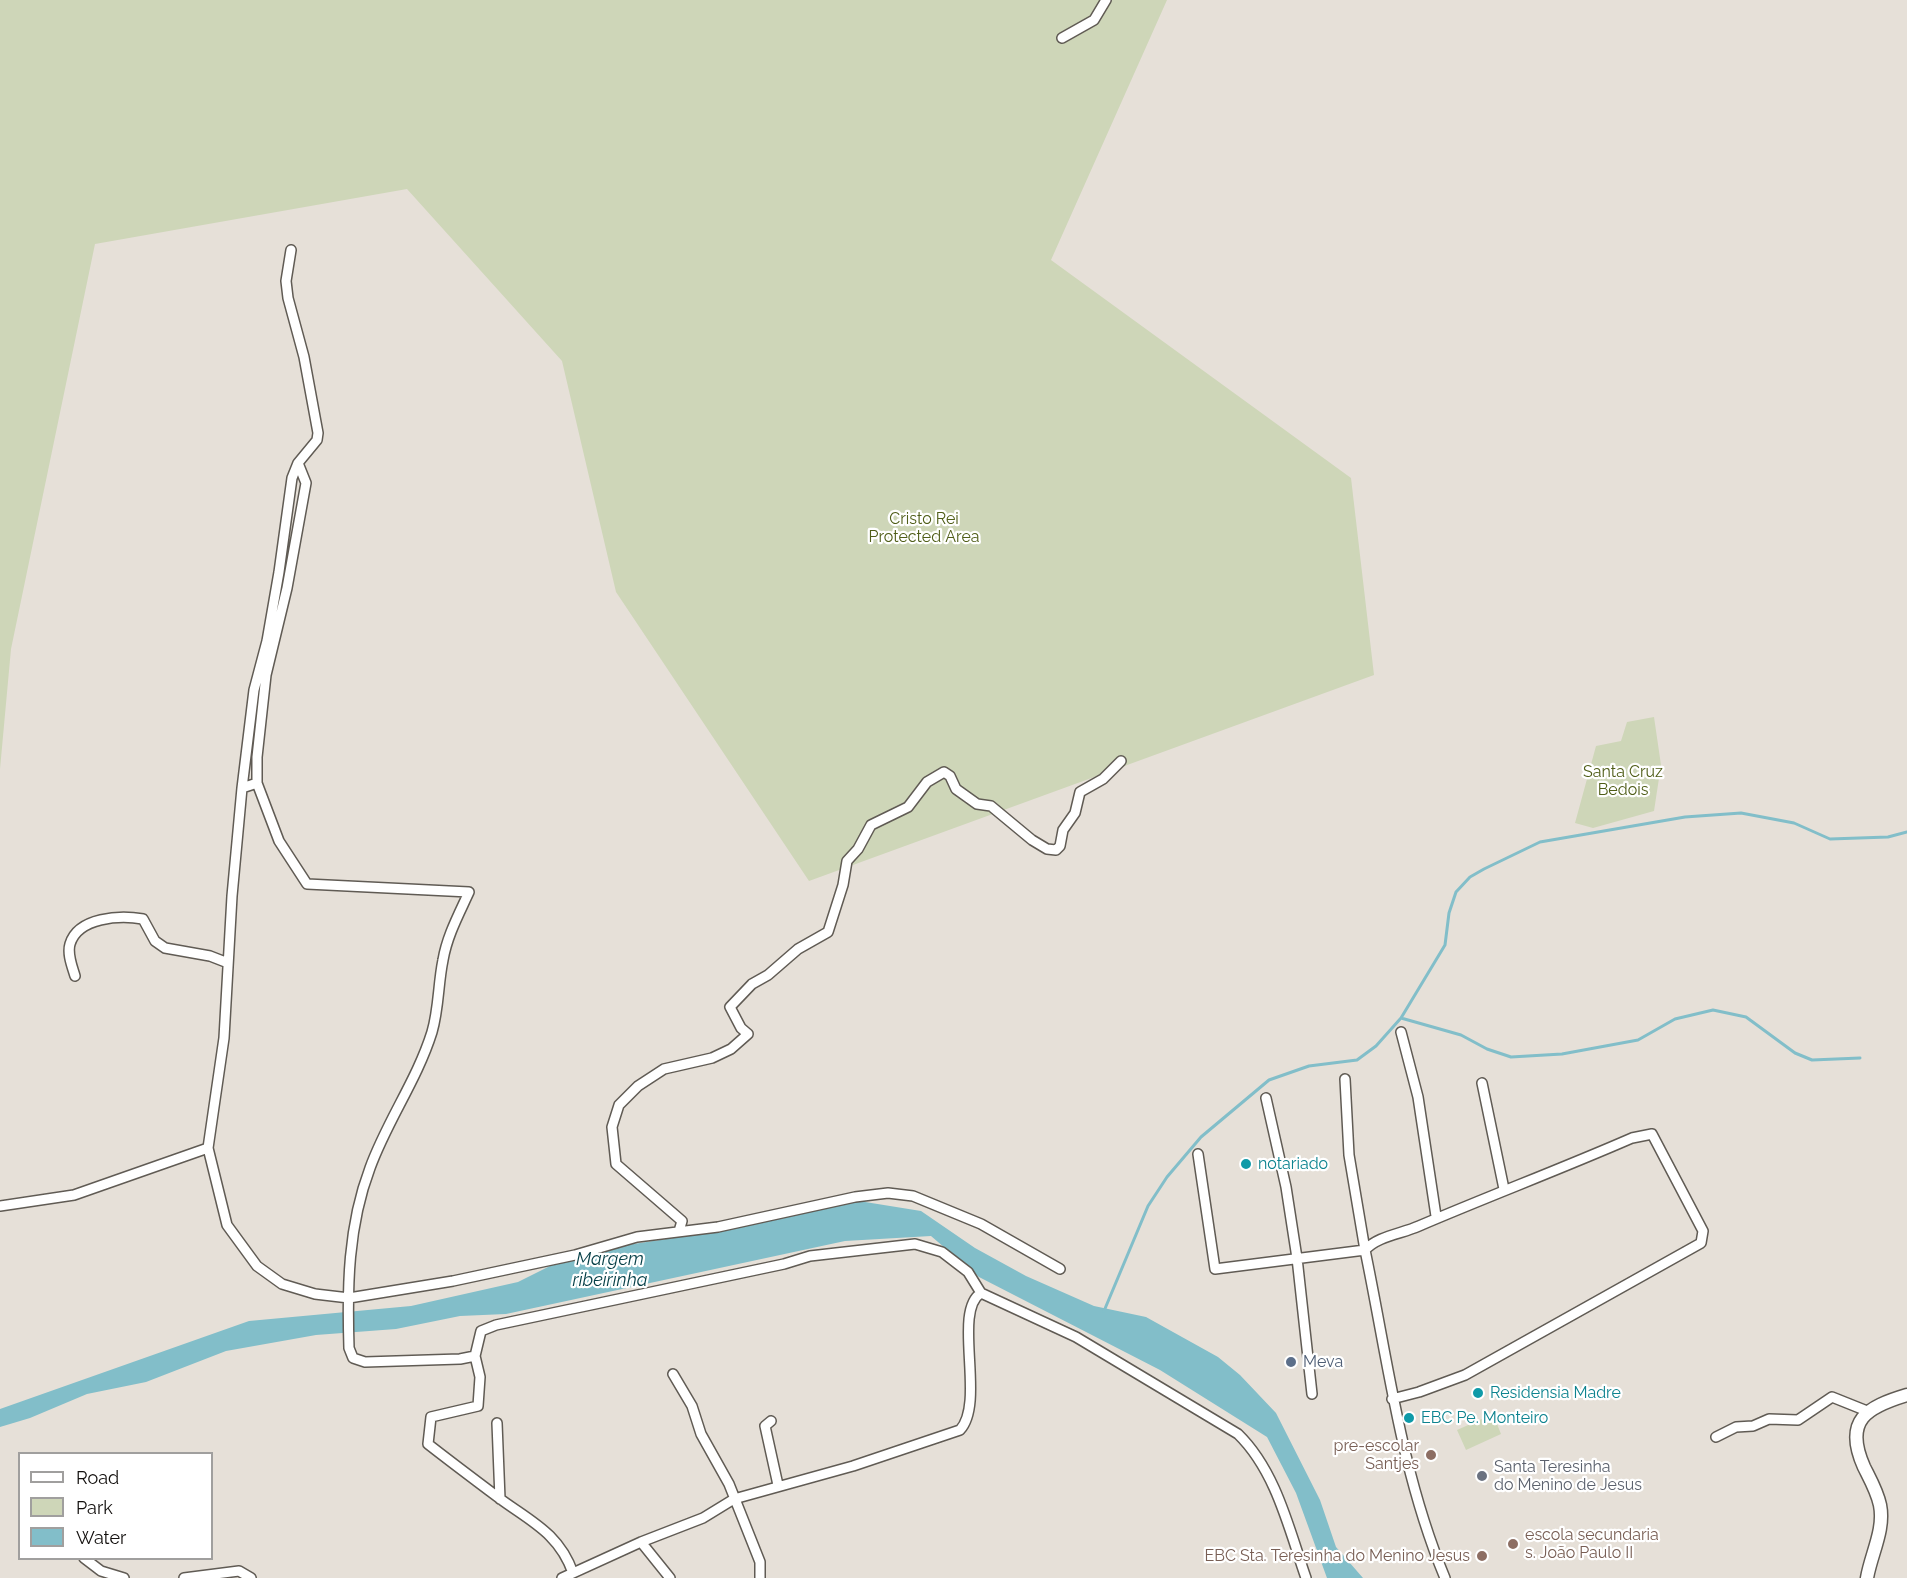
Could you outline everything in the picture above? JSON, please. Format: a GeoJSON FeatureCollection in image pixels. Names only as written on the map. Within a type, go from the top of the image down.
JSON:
{"type":"FeatureCollection","features":[{"type":"Feature","properties":{"kind":"main road"},"geometry":{"type":"LineString","coordinates":[[1867,1578],[1881,1518],[1875,1488],[1863,1464],[1858,1444],[1861,1418],[1867,1411],[1907,1395]]}},
{"type":"Feature","properties":{"kind":"street"},"geometry":{"type":"LineString","coordinates":[[1062,38],[1094,20],[1106,0]]}},
{"type":"Feature","properties":{"kind":"street"},"geometry":{"type":"LineString","coordinates":[[291,250],[286,281],[288,298],[304,357],[318,433],[317,440],[298,463],[292,477],[267,641],[254,690],[242,788],[224,1038],[208,1148],[227,1225],[257,1266],[282,1284],[348,1303],[514,1269],[637,1238],[718,1227],[855,1197],[888,1193],[913,1196],[981,1224],[1060,1269]]}},
{"type":"Feature","properties":{"kind":"street"},"geometry":{"type":"LineString","coordinates":[[298,463],[306,483],[287,588],[266,675],[256,757],[257,783],[279,841],[307,884],[469,892],[443,959],[432,1030],[420,1065],[370,1169],[350,1250],[349,1348],[352,1358],[365,1362],[460,1359],[475,1356]]}},
{"type":"Feature","properties":{"kind":"street"},"geometry":{"type":"LineString","coordinates":[[679,1232],[681,1221],[654,1194],[616,1164],[612,1127],[619,1106],[638,1086],[664,1069],[712,1058],[731,1049],[748,1034],[741,1028],[730,1007],[752,984],[768,975],[798,949],[828,932],[843,885],[847,861],[858,849],[872,825],[908,807],[927,782],[944,772],[950,776],[956,789],[977,804],[991,806],[1032,840],[1047,849],[1056,850],[1060,846],[1063,830],[1075,813],[1080,792],[1103,779],[1121,761]]}},
{"type":"Feature","properties":{"kind":"street"},"geometry":{"type":"LineString","coordinates":[[242,788],[257,783]]}},
{"type":"Feature","properties":{"kind":"street"},"geometry":{"type":"LineString","coordinates":[[75,976],[69,946],[76,933],[98,920],[133,917],[144,919],[154,941],[165,948],[210,956],[228,963]]}},
{"type":"Feature","properties":{"kind":"street"},"geometry":{"type":"LineString","coordinates":[[1401,1032],[1418,1096],[1436,1216]]}},
{"type":"Feature","properties":{"kind":"street"},"geometry":{"type":"LineString","coordinates":[[1345,1079],[1350,1155],[1392,1399],[1408,1467],[1445,1578]]}},
{"type":"Feature","properties":{"kind":"street"},"geometry":{"type":"LineString","coordinates":[[1482,1083],[1504,1189]]}},
{"type":"Feature","properties":{"kind":"street"},"geometry":{"type":"LineString","coordinates":[[1266,1098],[1286,1187],[1298,1258],[1312,1394]]}},
{"type":"Feature","properties":{"kind":"street"},"geometry":{"type":"LineString","coordinates":[[1198,1154],[1215,1269],[1365,1250],[1382,1238],[1406,1232],[1436,1216],[1632,1138],[1652,1134],[1699,1223],[1704,1240],[1465,1375],[1392,1399]]}},
{"type":"Feature","properties":{"kind":"street"},"geometry":{"type":"LineString","coordinates":[[0,1206],[74,1195],[208,1148]]}},
{"type":"Feature","properties":{"kind":"street"},"geometry":{"type":"LineString","coordinates":[[573,1573],[568,1558],[538,1523],[500,1499],[428,1443],[431,1418],[478,1406],[480,1377],[475,1356],[481,1331],[496,1325],[784,1264],[810,1256],[915,1244],[942,1252],[968,1272],[981,1293],[1076,1337],[1238,1434],[1253,1449],[1267,1473],[1306,1578]]}},
{"type":"Feature","properties":{"kind":"street"},"geometry":{"type":"LineString","coordinates":[[562,1578],[641,1542],[703,1518],[734,1499],[853,1466],[960,1431],[966,1418],[970,1376],[968,1312],[974,1297],[981,1293]]}},
{"type":"Feature","properties":{"kind":"street"},"geometry":{"type":"LineString","coordinates":[[673,1374],[692,1406],[700,1434],[729,1484],[760,1562],[760,1578]]}},
{"type":"Feature","properties":{"kind":"street"},"geometry":{"type":"LineString","coordinates":[[1716,1437],[1736,1427],[1753,1426],[1769,1419],[1798,1420],[1832,1397],[1867,1411]]}},
{"type":"Feature","properties":{"kind":"street"},"geometry":{"type":"LineString","coordinates":[[771,1421],[765,1426],[778,1485]]}},
{"type":"Feature","properties":{"kind":"street"},"geometry":{"type":"LineString","coordinates":[[497,1423],[500,1499]]}},
{"type":"Feature","properties":{"kind":"street"},"geometry":{"type":"LineString","coordinates":[[641,1542],[670,1578]]}},
{"type":"Feature","properties":{"kind":"street"},"geometry":{"type":"LineString","coordinates":[[87,1560],[101,1571],[124,1578]]}},
{"type":"Feature","properties":{"kind":"street"},"geometry":{"type":"LineString","coordinates":[[184,1578],[239,1570],[251,1578]]}},
{"type":"Feature","properties":{"kind":"green space","name":"Cristo Rei Protected Area"},"geometry":{"type":"Polygon","coordinates":[[[0,0],[1167,0],[1051,260],[1351,478],[1374,675],[809,881],[616,592],[562,361],[407,189],[95,244],[11,649],[0,769],[0,0]]]}},
{"type":"Feature","properties":{"kind":"green space","name":"Santa Cruz Bedois"},"geometry":{"type":"Polygon","coordinates":[[[1654,717],[1661,765],[1654,811],[1593,828],[1575,823],[1596,746],[1621,741],[1627,722],[1654,717]]]}},
{"type":"Feature","properties":{"kind":"green space"},"geometry":{"type":"Polygon","coordinates":[[[1493,1414],[1501,1434],[1466,1450],[1457,1430],[1493,1414]]]}},
{"type":"Feature","properties":{"kind":"water","name":"Margem ribeirinha"},"geometry":{"type":"Polygon","coordinates":[[[859,1201],[921,1211],[975,1248],[1026,1276],[1094,1306],[1146,1317],[1218,1357],[1240,1375],[1276,1413],[1320,1500],[1336,1547],[1363,1578],[1327,1578],[1296,1493],[1267,1437],[1160,1370],[979,1277],[931,1236],[845,1241],[506,1314],[460,1316],[396,1329],[316,1335],[226,1351],[146,1382],[87,1394],[30,1418],[0,1427],[0,1409],[249,1321],[411,1306],[518,1282],[554,1264],[607,1248],[732,1229],[807,1210],[859,1201]]]}},
{"type":"Feature","properties":{"kind":"waterway"},"geometry":{"type":"LineString","coordinates":[[1104,1311],[1148,1206],[1167,1177],[1201,1137],[1269,1080],[1309,1066],[1357,1060],[1376,1046],[1401,1018],[1445,945],[1449,913],[1456,892],[1470,877],[1540,842],[1685,817],[1741,813],[1794,823],[1830,839],[1888,837],[1907,832]]}},
{"type":"Feature","properties":{"kind":"waterway"},"geometry":{"type":"LineString","coordinates":[[1401,1018],[1461,1035],[1487,1049],[1511,1057],[1562,1054],[1638,1040],[1675,1019],[1713,1010],[1746,1017],[1795,1053],[1812,1060],[1860,1058]]}},
{"type":"Feature","properties":{"kind":"place","name":"notariado"},"geometry":{"type":"Point","coordinates":[1246,1164]}},
{"type":"Feature","properties":{"kind":"place","name":"Meva"},"geometry":{"type":"Point","coordinates":[1291,1362]}},
{"type":"Feature","properties":{"kind":"place","name":"Residensia Madre"},"geometry":{"type":"Point","coordinates":[1478,1393]}},
{"type":"Feature","properties":{"kind":"place","name":"EBC Pe. Monteiro"},"geometry":{"type":"Point","coordinates":[1409,1418]}},
{"type":"Feature","properties":{"kind":"place","name":"pre-escolar Santjes"},"geometry":{"type":"Point","coordinates":[1431,1455]}},
{"type":"Feature","properties":{"kind":"place","name":"Santa Teresinha do Menino de Jesus"},"geometry":{"type":"Point","coordinates":[1482,1476]}},
{"type":"Feature","properties":{"kind":"place","name":"escola secundaria s. João Paulo II"},"geometry":{"type":"Point","coordinates":[1513,1544]}},
{"type":"Feature","properties":{"kind":"place","name":"EBC Sta. Teresinha do Menino Jesus"},"geometry":{"type":"Point","coordinates":[1482,1556]}}]}
